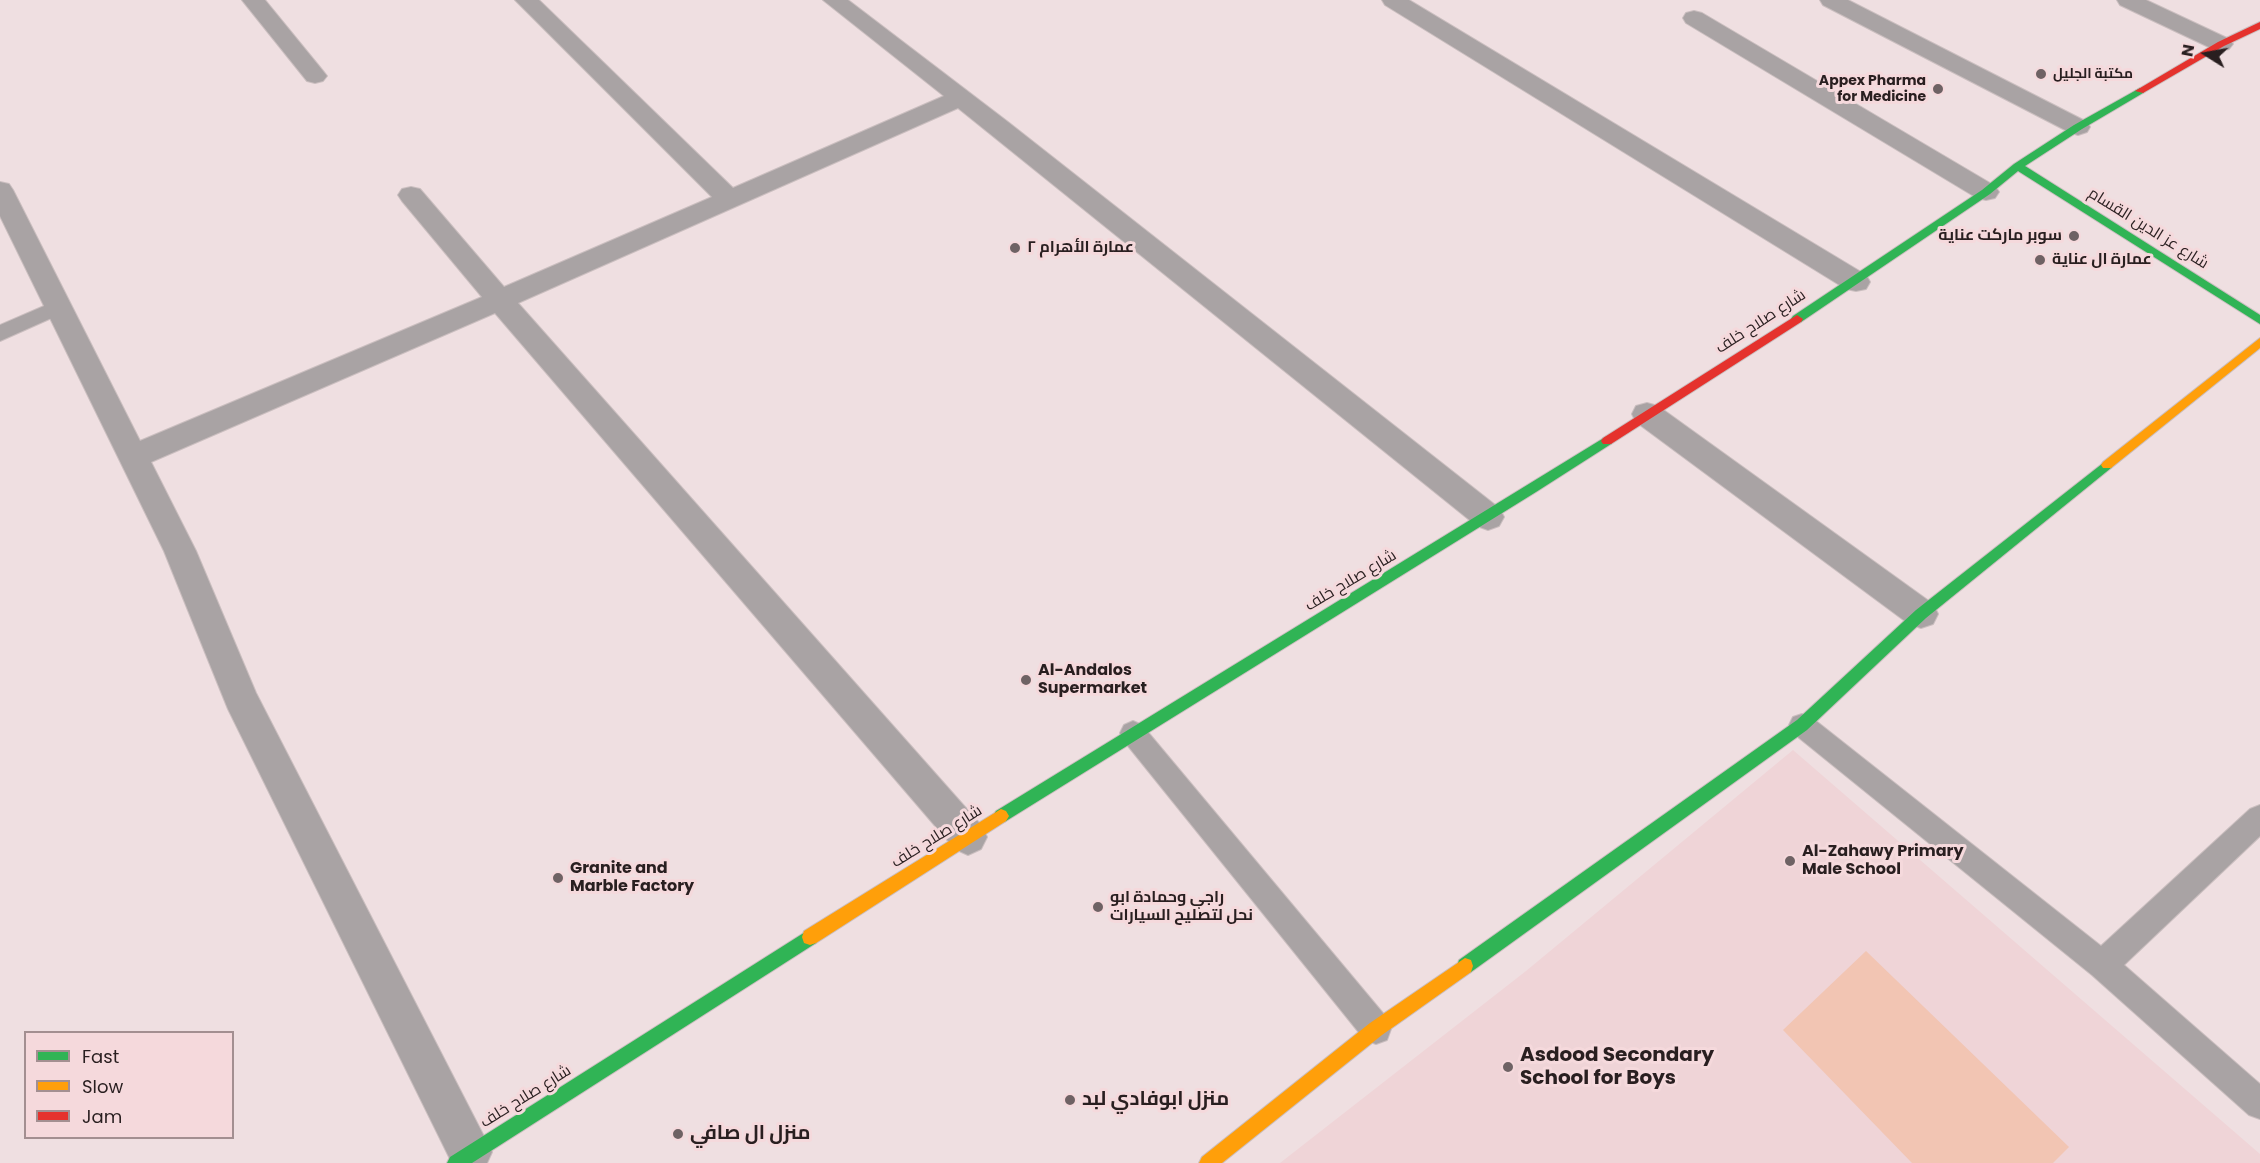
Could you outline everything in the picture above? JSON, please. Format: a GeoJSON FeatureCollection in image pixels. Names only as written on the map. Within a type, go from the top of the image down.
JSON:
{"type":"FeatureCollection","features":[{"type":"Feature","properties":{"kind":"main road","name":"شارع صلاح خلف"},"geometry":{"type":"LineString","coordinates":[[463,1158],[1133,733],[1488,517],[1856,282],[1986,192],[2018,166],[2078,127],[2221,44],[2260,25]]}},
{"type":"Feature","properties":{"kind":"main road","name":"شارع عز الدين القسام"},"geometry":{"type":"LineString","coordinates":[[2018,166],[2260,320]]}},
{"type":"Feature","properties":{"kind":"main road"},"geometry":{"type":"LineString","coordinates":[[1208,1163],[1376,1029],[1802,725],[1921,614],[2260,342]]}},
{"type":"Feature","properties":{"kind":"street"},"geometry":{"type":"LineString","coordinates":[[253,0],[315,76]]}},
{"type":"Feature","properties":{"kind":"street"},"geometry":{"type":"LineString","coordinates":[[526,0],[730,200]]}},
{"type":"Feature","properties":{"kind":"street"},"geometry":{"type":"LineString","coordinates":[[834,0],[1488,517]]}},
{"type":"Feature","properties":{"kind":"street"},"geometry":{"type":"LineString","coordinates":[[1393,0],[1856,282]]}},
{"type":"Feature","properties":{"kind":"street"},"geometry":{"type":"LineString","coordinates":[[1832,0],[2078,127]]}},
{"type":"Feature","properties":{"kind":"street"},"geometry":{"type":"LineString","coordinates":[[2128,0],[2221,44]]}},
{"type":"Feature","properties":{"kind":"street"},"geometry":{"type":"LineString","coordinates":[[1694,18],[1986,192]]}},
{"type":"Feature","properties":{"kind":"street"},"geometry":{"type":"LineString","coordinates":[[133,457],[500,300],[960,98]]}},
{"type":"Feature","properties":{"kind":"street"},"geometry":{"type":"LineString","coordinates":[[0,190],[180,551],[240,698],[463,1158]]}},
{"type":"Feature","properties":{"kind":"street"},"geometry":{"type":"LineString","coordinates":[[411,195],[968,837]]}},
{"type":"Feature","properties":{"kind":"street"},"geometry":{"type":"LineString","coordinates":[[1647,414],[1921,614]]}},
{"type":"Feature","properties":{"kind":"lane"},"geometry":{"type":"LineString","coordinates":[[0,334],[58,307]]}},
{"type":"Feature","properties":{"kind":"lane"},"geometry":{"type":"LineString","coordinates":[[1802,725],[2102,964],[2260,1104]]}},
{"type":"Feature","properties":{"kind":"lane"},"geometry":{"type":"LineString","coordinates":[[1133,733],[1376,1029]]}},
{"type":"Feature","properties":{"kind":"lane"},"geometry":{"type":"LineString","coordinates":[[2102,964],[2260,818]]}},
{"type":"Feature","properties":{"kind":"shaded area","name":"Al-Zahawy Primary Male School"},"geometry":{"type":"Polygon","coordinates":[[[1793,750],[2260,1154],[2260,1163],[1280,1163],[1526,971],[1793,750]]]}},
{"type":"Feature","properties":{"kind":"shaded area"},"geometry":{"type":"Polygon","coordinates":[[[1866,951],[2069,1147],[2053,1163],[1912,1163],[1783,1030],[1866,951]]]}},
{"type":"Feature","properties":{"kind":"traffic: fast"},"geometry":{"type":"LineString","coordinates":[[1797,319],[1986,192],[2018,166],[2078,127],[2140,91]]}},
{"type":"Feature","properties":{"kind":"traffic: fast"},"geometry":{"type":"LineString","coordinates":[[2018,166],[2260,320]]}},
{"type":"Feature","properties":{"kind":"traffic: fast"},"geometry":{"type":"LineString","coordinates":[[1001,816],[1607,441]]}},
{"type":"Feature","properties":{"kind":"traffic: fast"},"geometry":{"type":"LineString","coordinates":[[1465,966],[1802,725],[1921,614],[2107,465]]}},
{"type":"Feature","properties":{"kind":"traffic: fast"},"geometry":{"type":"LineString","coordinates":[[456,1163],[810,937]]}},
{"type":"Feature","properties":{"kind":"traffic: slow"},"geometry":{"type":"LineString","coordinates":[[2107,465],[2260,342]]}},
{"type":"Feature","properties":{"kind":"traffic: slow"},"geometry":{"type":"LineString","coordinates":[[810,937],[1001,816]]}},
{"type":"Feature","properties":{"kind":"traffic: slow"},"geometry":{"type":"LineString","coordinates":[[1208,1163],[1376,1029],[1465,966]]}},
{"type":"Feature","properties":{"kind":"traffic: jam"},"geometry":{"type":"LineString","coordinates":[[2140,91],[2221,44],[2260,25]]}},
{"type":"Feature","properties":{"kind":"traffic: jam"},"geometry":{"type":"LineString","coordinates":[[1607,441],[1797,319]]}},
{"type":"Feature","properties":{"kind":"place","name":"مكتبة الجليل"},"geometry":{"type":"Point","coordinates":[2041,74]}},
{"type":"Feature","properties":{"kind":"place","name":"Appex Pharma for Medicine"},"geometry":{"type":"Point","coordinates":[1938,89]}},
{"type":"Feature","properties":{"kind":"place","name":"سوبر ماركت عناية"},"geometry":{"type":"Point","coordinates":[2074,236]}},
{"type":"Feature","properties":{"kind":"place","name":"عمارة الأهرام ٢"},"geometry":{"type":"Point","coordinates":[1015,248]}},
{"type":"Feature","properties":{"kind":"place","name":"عمارة ال عناية"},"geometry":{"type":"Point","coordinates":[2040,260]}},
{"type":"Feature","properties":{"kind":"place","name":"Al-Andalos Supermarket"},"geometry":{"type":"Point","coordinates":[1026,680]}},
{"type":"Feature","properties":{"kind":"place","name":"Al-Zahawy Primary Male School"},"geometry":{"type":"Point","coordinates":[1790,861]}},
{"type":"Feature","properties":{"kind":"place","name":"Granite and Marble Factory"},"geometry":{"type":"Point","coordinates":[558,878]}},
{"type":"Feature","properties":{"kind":"place","name":"راجي وحمادة ابو نحل لتصليح السيارات"},"geometry":{"type":"Point","coordinates":[1098,907]}},
{"type":"Feature","properties":{"kind":"place","name":"Asdood Secondary School for Boys"},"geometry":{"type":"Point","coordinates":[1508,1067]}},
{"type":"Feature","properties":{"kind":"place","name":"منزل ابوفادي لبد"},"geometry":{"type":"Point","coordinates":[1070,1100]}},
{"type":"Feature","properties":{"kind":"place","name":"منزل ال صافي"},"geometry":{"type":"Point","coordinates":[678,1134]}}]}
